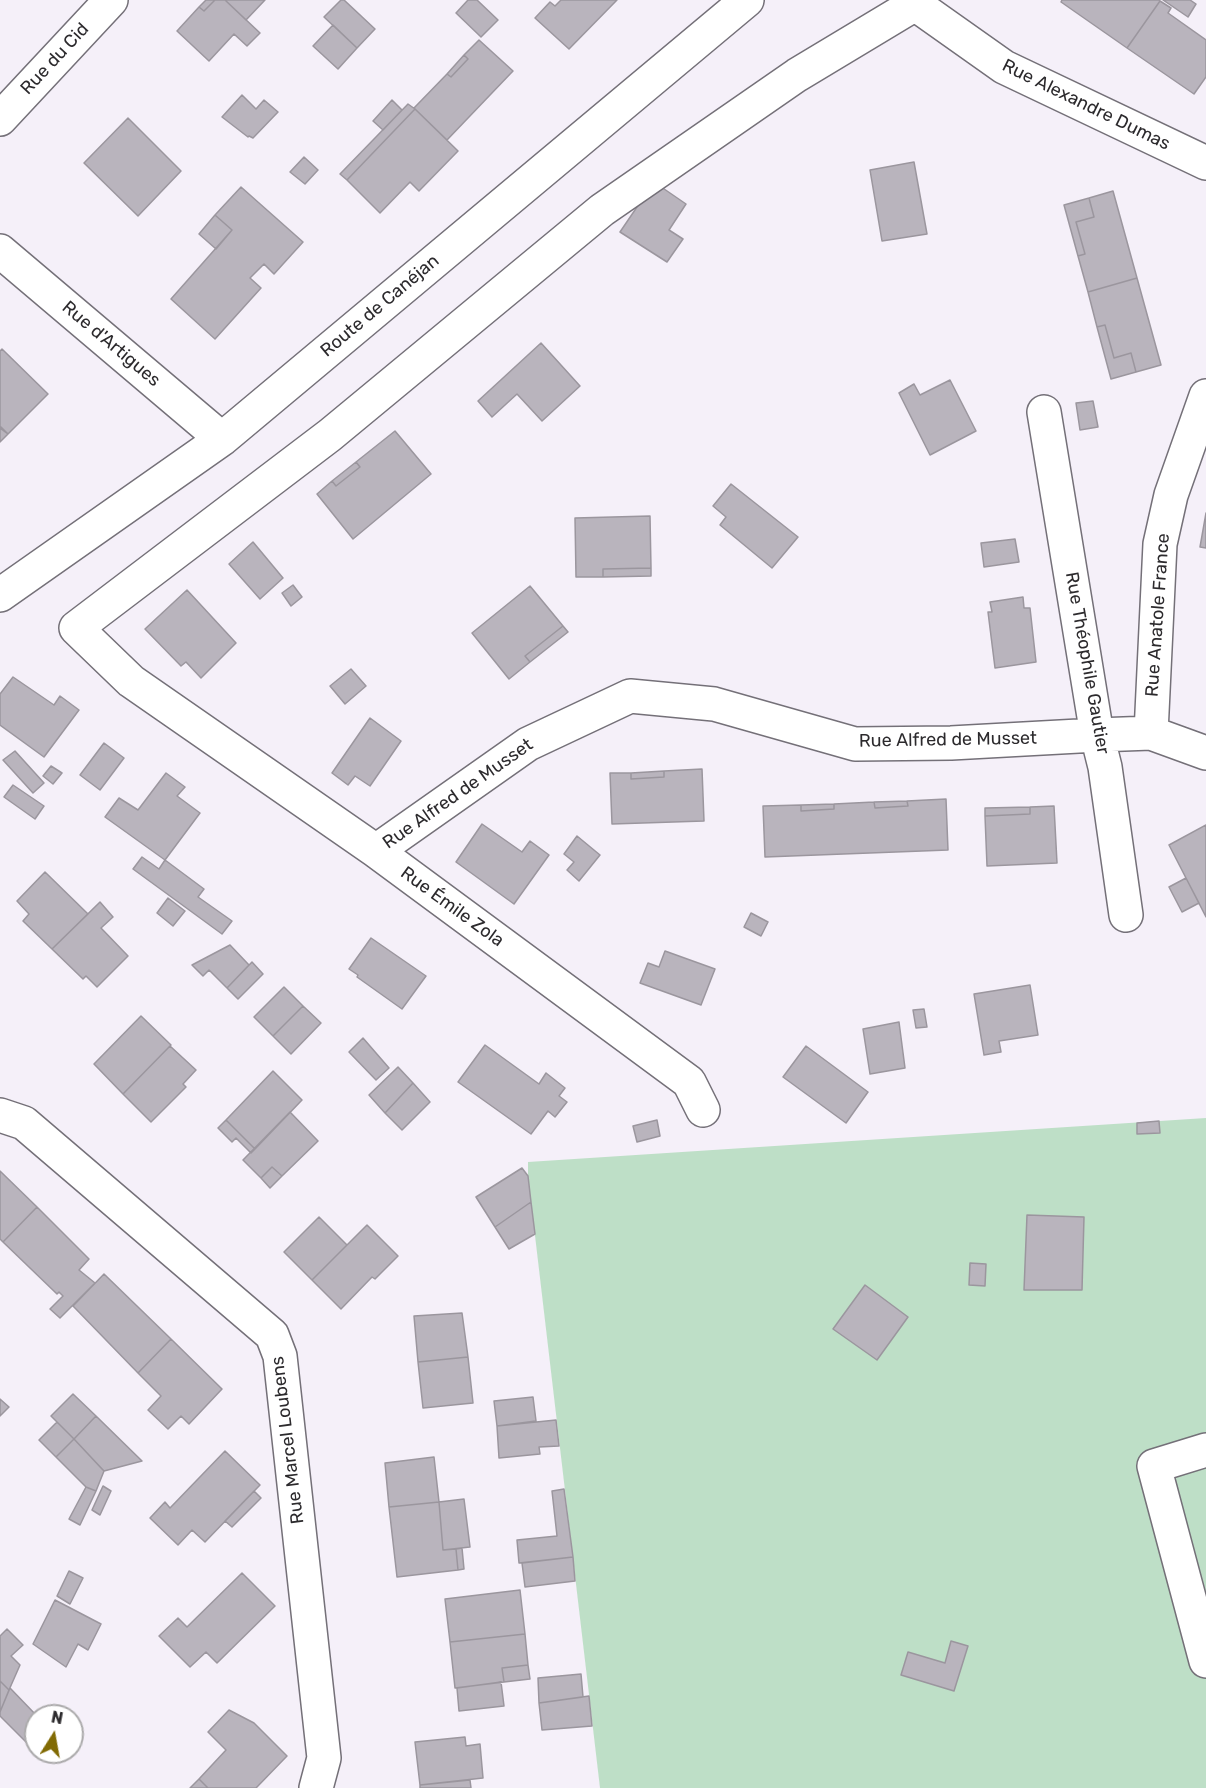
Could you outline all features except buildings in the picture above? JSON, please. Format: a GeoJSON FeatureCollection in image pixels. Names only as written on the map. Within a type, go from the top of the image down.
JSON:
{"type":"FeatureCollection","features":[{"type":"Feature","properties":{"kind":"street","name":"Rue du Cid"},"geometry":{"type":"LineString","coordinates":[[0,119],[111,0]]}},
{"type":"Feature","properties":{"kind":"street","name":"Route de Canéjan"},"geometry":{"type":"LineString","coordinates":[[0,595],[222,439],[747,0]]}},
{"type":"Feature","properties":{"kind":"street","name":"Rue Alexandre Dumas"},"geometry":{"type":"LineString","coordinates":[[913,2],[1004,67],[1206,163]]}},
{"type":"Feature","properties":{"kind":"street","name":"Rue Émile Zola"},"geometry":{"type":"LineString","coordinates":[[703,1110],[689,1082],[376,851],[131,681],[76,628],[330,435],[602,210],[797,75],[913,2]]}},
{"type":"Feature","properties":{"kind":"street","name":"Rue d'Artigues"},"geometry":{"type":"LineString","coordinates":[[0,251],[222,439]]}},
{"type":"Feature","properties":{"kind":"street","name":"Rue Anatole France"},"geometry":{"type":"LineString","coordinates":[[1151,733],[1160,544],[1171,495],[1206,396]]}},
{"type":"Feature","properties":{"kind":"street","name":"Rue Théophile Gautier"},"geometry":{"type":"LineString","coordinates":[[1044,412],[1097,735],[1105,767],[1126,915]]}},
{"type":"Feature","properties":{"kind":"street","name":"Rue Alfred de Musset"},"geometry":{"type":"LineString","coordinates":[[376,851],[528,744],[630,696],[714,704],[855,744],[951,744],[1151,733],[1206,753]]}},
{"type":"Feature","properties":{"kind":"street","name":"Rue Marcel Loubens"},"geometry":{"type":"LineString","coordinates":[[0,1115],[24,1123],[272,1335],[280,1356],[324,1758],[316,1788]]}},
{"type":"Feature","properties":{"kind":"street"},"geometry":{"type":"LineString","coordinates":[[1206,1450],[1154,1466],[1206,1661]]}},
{"type":"Feature","properties":{"kind":"green space"},"geometry":{"type":"Polygon","coordinates":[[[1206,1118],[1206,1788],[600,1788],[528,1162],[1206,1118]]]}}]}
